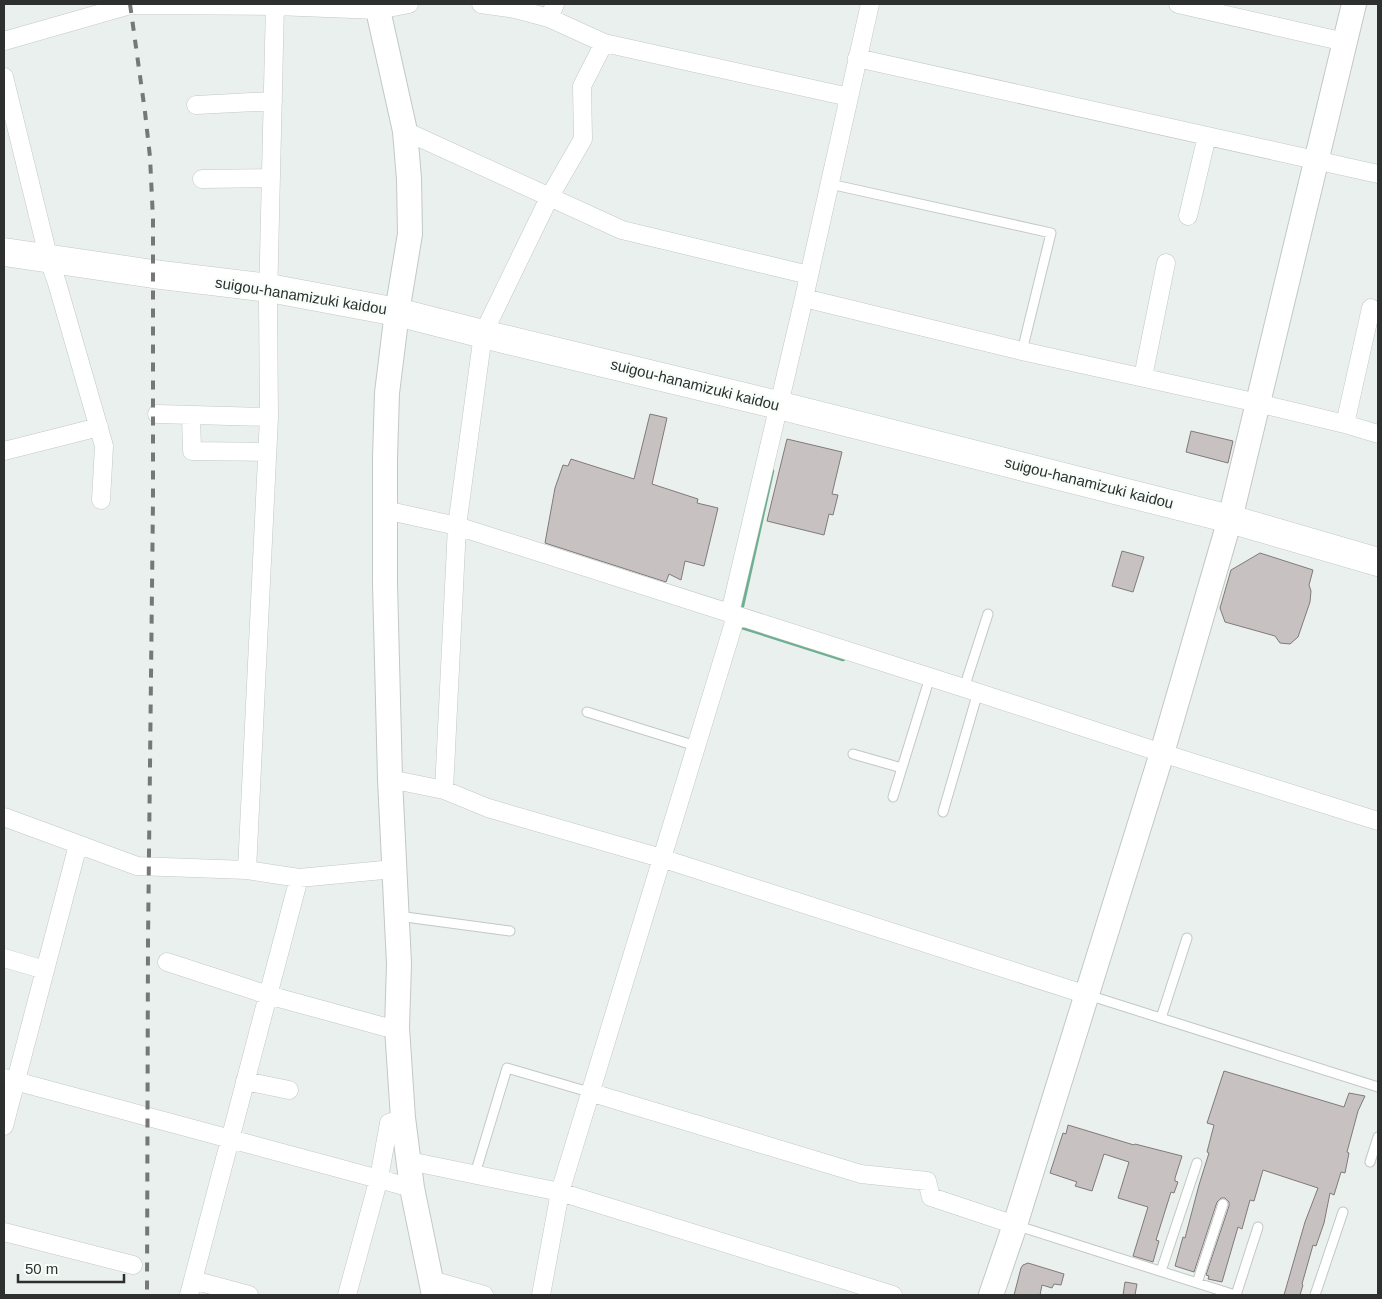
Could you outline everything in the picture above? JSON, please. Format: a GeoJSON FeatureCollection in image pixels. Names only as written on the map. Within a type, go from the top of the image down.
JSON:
{"type":"FeatureCollection","features":[{"type":"Feature","properties":{"kind":"main road","name":"suigou-hanamizuki kaidou"},"geometry":{"type":"LineString","coordinates":[[4,252],[49,260],[269,288],[397,312],[778,405],[1230,519],[1378,562]]}},
{"type":"Feature","properties":{"kind":"street"},"geometry":{"type":"LineString","coordinates":[[4,41],[130,5],[377,7],[409,4]]}},
{"type":"Feature","properties":{"kind":"street"},"geometry":{"type":"LineString","coordinates":[[481,4],[515,10],[552,11],[604,43],[849,98]]}},
{"type":"Feature","properties":{"kind":"street"},"geometry":{"type":"LineString","coordinates":[[541,1295],[560,1192],[696,746],[733,614],[778,405],[870,4]]}},
{"type":"Feature","properties":{"kind":"street"},"geometry":{"type":"LineString","coordinates":[[1178,4],[1345,42]]}},
{"type":"Feature","properties":{"kind":"street"},"geometry":{"type":"LineString","coordinates":[[991,1295],[1015,1225],[1162,753],[1230,519],[1354,4]]}},
{"type":"Feature","properties":{"kind":"street"},"geometry":{"type":"LineString","coordinates":[[247,870],[269,418],[270,178],[275,5]]}},
{"type":"Feature","properties":{"kind":"street"},"geometry":{"type":"LineString","coordinates":[[377,7],[405,131],[409,179],[410,234],[397,312],[387,393],[385,458],[385,583],[390,779],[399,964],[397,1028],[403,1118],[412,1188],[433,1288],[484,1295]]}},
{"type":"Feature","properties":{"kind":"street"},"geometry":{"type":"LineString","coordinates":[[444,790],[457,526],[484,334],[550,196],[583,139],[582,86],[604,43]]}},
{"type":"Feature","properties":{"kind":"street"},"geometry":{"type":"LineString","coordinates":[[857,58],[1378,174]]}},
{"type":"Feature","properties":{"kind":"street"},"geometry":{"type":"LineString","coordinates":[[4,77],[49,260],[104,446],[101,500]]}},
{"type":"Feature","properties":{"kind":"street"},"geometry":{"type":"LineString","coordinates":[[196,105],[273,101]]}},
{"type":"Feature","properties":{"kind":"street"},"geometry":{"type":"LineString","coordinates":[[405,131],[622,230],[809,275]]}},
{"type":"Feature","properties":{"kind":"street"},"geometry":{"type":"LineString","coordinates":[[1188,216],[1207,136]]}},
{"type":"Feature","properties":{"kind":"street"},"geometry":{"type":"LineString","coordinates":[[202,179],[270,178]]}},
{"type":"Feature","properties":{"kind":"street"},"geometry":{"type":"LineString","coordinates":[[1143,377],[1166,263]]}},
{"type":"Feature","properties":{"kind":"street"},"geometry":{"type":"LineString","coordinates":[[804,298],[1022,351],[1258,403],[1378,434]]}},
{"type":"Feature","properties":{"kind":"street"},"geometry":{"type":"LineString","coordinates":[[1345,424],[1371,308]]}},
{"type":"Feature","properties":{"kind":"street"},"geometry":{"type":"LineString","coordinates":[[158,414],[269,418]]}},
{"type":"Feature","properties":{"kind":"street"},"geometry":{"type":"LineString","coordinates":[[191,415],[192,451],[267,452]]}},
{"type":"Feature","properties":{"kind":"street"},"geometry":{"type":"LineString","coordinates":[[4,451],[99,427]]}},
{"type":"Feature","properties":{"kind":"street"},"geometry":{"type":"LineString","coordinates":[[385,510],[457,526],[1378,821]]}},
{"type":"Feature","properties":{"kind":"street"},"geometry":{"type":"LineString","coordinates":[[390,779],[444,790],[488,808],[661,858],[1087,995]]}},
{"type":"Feature","properties":{"kind":"street"},"geometry":{"type":"LineString","coordinates":[[4,817],[137,866],[247,870],[299,878],[394,869]]}},
{"type":"Feature","properties":{"kind":"street"},"geometry":{"type":"LineString","coordinates":[[4,1126],[10,1080],[45,970],[78,845]]}},
{"type":"Feature","properties":{"kind":"street"},"geometry":{"type":"LineString","coordinates":[[249,1295],[191,1288],[299,878]]}},
{"type":"Feature","properties":{"kind":"street"},"geometry":{"type":"LineString","coordinates":[[4,958],[45,970]]}},
{"type":"Feature","properties":{"kind":"street"},"geometry":{"type":"LineString","coordinates":[[167,962],[268,995],[385,1027],[397,1028]]}},
{"type":"Feature","properties":{"kind":"street"},"geometry":{"type":"LineString","coordinates":[[10,1080],[412,1188]]}},
{"type":"Feature","properties":{"kind":"street"},"geometry":{"type":"LineString","coordinates":[[245,1080],[289,1090]]}},
{"type":"Feature","properties":{"kind":"street"},"geometry":{"type":"LineString","coordinates":[[589,1092],[861,1174],[927,1181],[932,1197],[1015,1225]]}},
{"type":"Feature","properties":{"kind":"street"},"geometry":{"type":"LineString","coordinates":[[347,1295],[379,1178],[389,1123],[403,1118]]}},
{"type":"Feature","properties":{"kind":"street"},"geometry":{"type":"LineString","coordinates":[[409,1161],[560,1192],[893,1295]]}},
{"type":"Feature","properties":{"kind":"street"},"geometry":{"type":"LineString","coordinates":[[4,1232],[133,1265]]}},
{"type":"Feature","properties":{"kind":"lane"},"geometry":{"type":"LineString","coordinates":[[830,184],[1051,233],[1022,351]]}},
{"type":"Feature","properties":{"kind":"lane"},"geometry":{"type":"LineString","coordinates":[[942,812],[988,614]]}},
{"type":"Feature","properties":{"kind":"lane"},"geometry":{"type":"LineString","coordinates":[[893,797],[930,677]]}},
{"type":"Feature","properties":{"kind":"lane"},"geometry":{"type":"LineString","coordinates":[[587,712],[696,746]]}},
{"type":"Feature","properties":{"kind":"lane"},"geometry":{"type":"LineString","coordinates":[[854,754],[902,768]]}},
{"type":"Feature","properties":{"kind":"lane"},"geometry":{"type":"LineString","coordinates":[[397,916],[510,930]]}},
{"type":"Feature","properties":{"kind":"lane"},"geometry":{"type":"LineString","coordinates":[[1161,1018],[1187,938]]}},
{"type":"Feature","properties":{"kind":"lane"},"geometry":{"type":"LineString","coordinates":[[1087,995],[1378,1087]]}},
{"type":"Feature","properties":{"kind":"lane"},"geometry":{"type":"LineString","coordinates":[[475,1174],[507,1068],[589,1092]]}},
{"type":"Feature","properties":{"kind":"lane"},"geometry":{"type":"LineString","coordinates":[[1370,1162],[1378,1137]]}},
{"type":"Feature","properties":{"kind":"lane"},"geometry":{"type":"LineString","coordinates":[[1161,1272],[1197,1163]]}},
{"type":"Feature","properties":{"kind":"lane"},"geometry":{"type":"LineString","coordinates":[[1197,1283],[1223,1204]]}},
{"type":"Feature","properties":{"kind":"lane"},"geometry":{"type":"LineString","coordinates":[[1315,1295],[1343,1212]]}},
{"type":"Feature","properties":{"kind":"lane"},"geometry":{"type":"LineString","coordinates":[[1015,1225],[1236,1295],[1258,1227]]}},
{"type":"Feature","properties":{"kind":"building"},"geometry":{"type":"Polygon","coordinates":[[[650,414],[667,418],[652,484],[698,499],[697,503],[718,508],[704,566],[685,561],[681,580],[669,574],[666,582],[545,543],[555,488],[563,465],[568,466],[571,459],[634,479],[650,414]]]}},
{"type":"Feature","properties":{"kind":"building"},"geometry":{"type":"Polygon","coordinates":[[[1191,431],[1233,441],[1228,463],[1186,452],[1191,431]]]}},
{"type":"Feature","properties":{"kind":"building"},"geometry":{"type":"Polygon","coordinates":[[[787,439],[842,452],[832,494],[838,495],[833,515],[829,514],[824,535],[767,521],[787,439]]]}},
{"type":"Feature","properties":{"kind":"building"},"geometry":{"type":"Polygon","coordinates":[[[1122,551],[1144,557],[1133,592],[1112,586],[1122,551]]]}},
{"type":"Feature","properties":{"kind":"building"},"geometry":{"type":"Polygon","coordinates":[[[1260,553],[1313,570],[1309,585],[1311,591],[1310,602],[1298,637],[1290,644],[1280,643],[1275,636],[1225,622],[1220,608],[1231,570],[1260,553]]]}},
{"type":"Feature","properties":{"kind":"building"},"geometry":{"type":"Polygon","coordinates":[[[1224,1071],[1344,1107],[1349,1093],[1365,1096],[1358,1111],[1347,1152],[1349,1153],[1345,1173],[1341,1172],[1334,1195],[1330,1193],[1324,1223],[1316,1246],[1313,1245],[1300,1295],[1284,1295],[1305,1222],[1318,1188],[1263,1170],[1254,1201],[1250,1200],[1242,1229],[1238,1227],[1222,1282],[1208,1279],[1209,1276],[1206,1275],[1229,1206],[1229,1202],[1225,1198],[1221,1198],[1217,1202],[1194,1272],[1175,1266],[1183,1237],[1185,1238],[1209,1153],[1207,1152],[1214,1125],[1207,1123],[1224,1071]]]}},
{"type":"Feature","properties":{"kind":"building"},"geometry":{"type":"Polygon","coordinates":[[[1068,1125],[1134,1145],[1182,1156],[1175,1178],[1175,1181],[1178,1182],[1174,1193],[1171,1192],[1156,1240],[1159,1241],[1153,1262],[1133,1256],[1148,1207],[1118,1198],[1129,1162],[1104,1154],[1092,1191],[1075,1186],[1077,1182],[1050,1173],[1063,1133],[1066,1134],[1068,1125]]]}},
{"type":"Feature","properties":{"kind":"building"},"geometry":{"type":"Polygon","coordinates":[[[1028,1263],[1064,1274],[1061,1285],[1054,1284],[1052,1288],[1042,1285],[1040,1295],[1014,1295],[1021,1268],[1028,1263]]]}},
{"type":"Feature","properties":{"kind":"building"},"geometry":{"type":"Polygon","coordinates":[[[1125,1282],[1137,1284],[1135,1295],[1123,1295],[1125,1282]]]}},
{"type":"Feature","properties":{"kind":"waterway"},"geometry":{"type":"LineString","coordinates":[[742,606],[772,471]]}},
{"type":"Feature","properties":{"kind":"waterway"},"geometry":{"type":"LineString","coordinates":[[742,627],[843,659]]}},
{"type":"Feature","properties":{"kind":"railway"},"geometry":{"type":"LineString","coordinates":[[130,4],[150,157],[153,219],[153,500],[148,941],[147,1295]]}}]}
